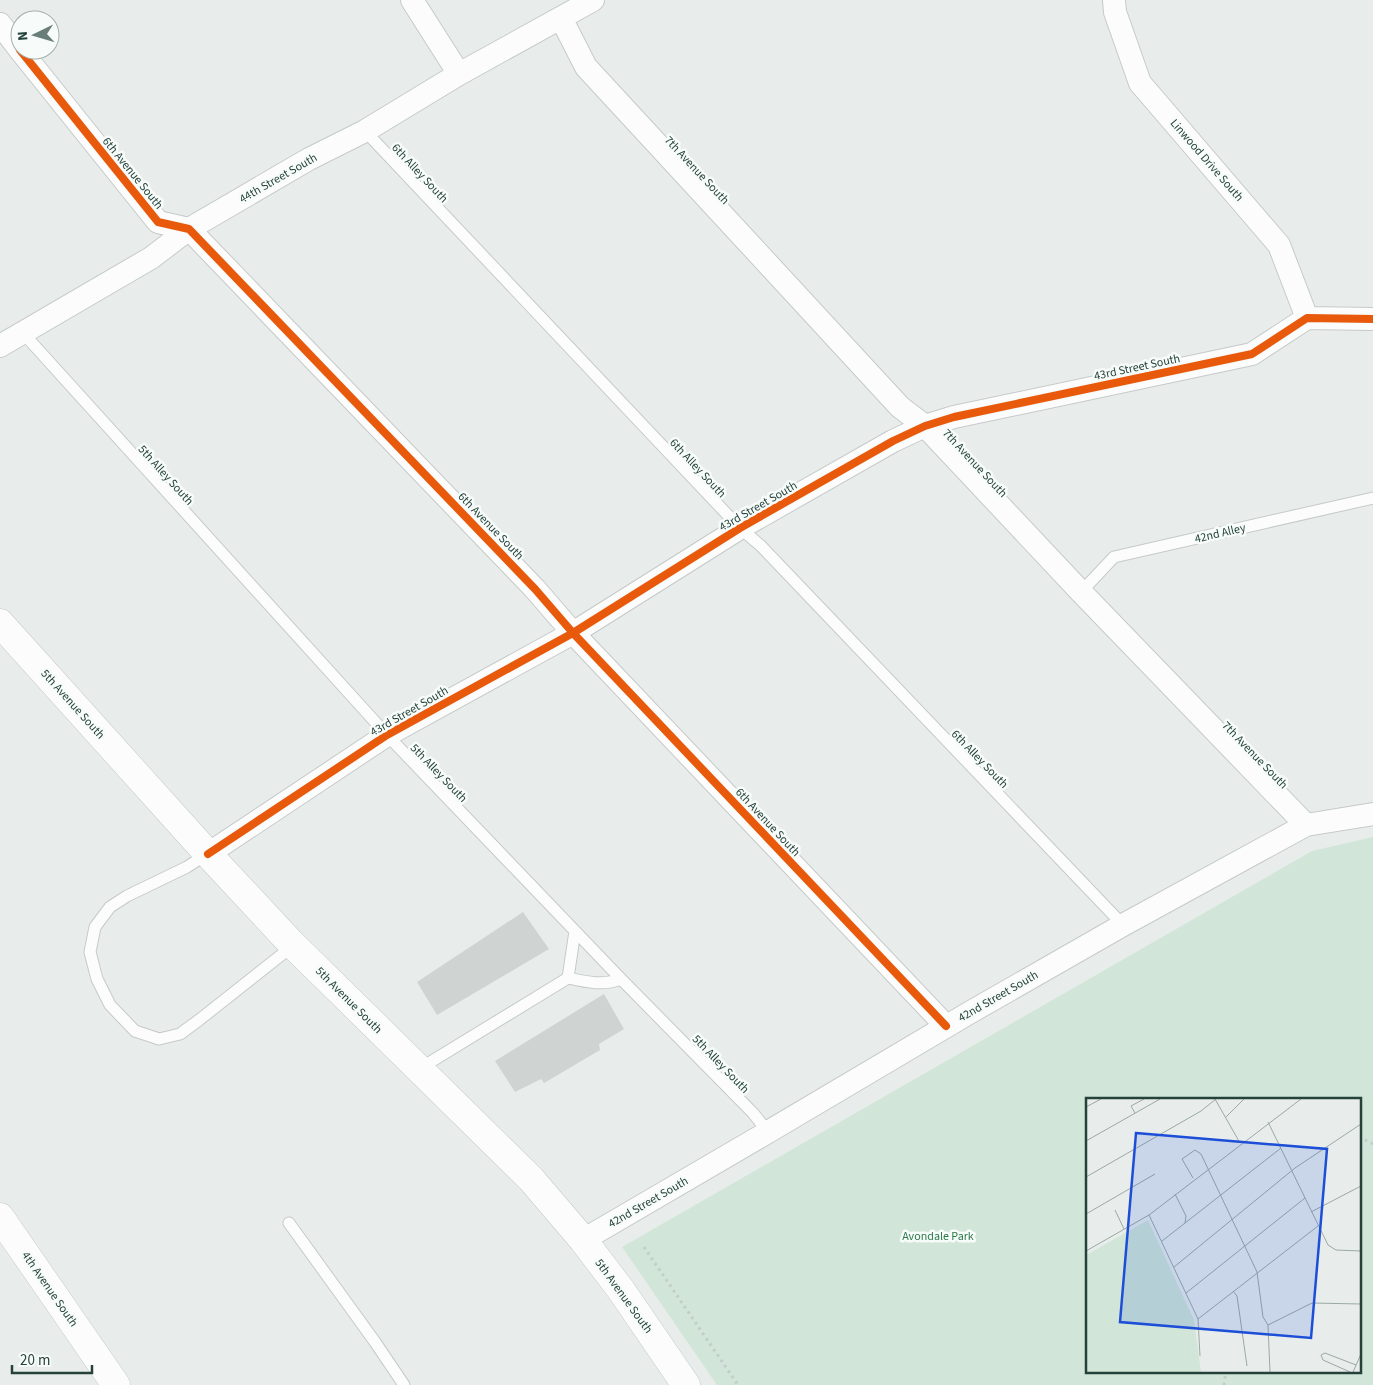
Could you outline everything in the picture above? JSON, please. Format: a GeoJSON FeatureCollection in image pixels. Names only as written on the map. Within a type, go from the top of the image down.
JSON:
{"type":"FeatureCollection","features":[{"type":"Feature","properties":{"kind":"street"},"geometry":{"type":"LineString","coordinates":[[412,0],[459,74]]}},
{"type":"Feature","properties":{"kind":"street","name":"44th Street South"},"geometry":{"type":"LineString","coordinates":[[0,346],[151,258],[189,229],[309,159],[365,131],[459,74],[593,0]]}},
{"type":"Feature","properties":{"kind":"street","name":"Linwood Drive South"},"geometry":{"type":"LineString","coordinates":[[1114,0],[1114,12],[1140,83],[1279,244],[1307,318]]}},
{"type":"Feature","properties":{"kind":"street","name":"7th Avenue South"},"geometry":{"type":"LineString","coordinates":[[561,18],[586,66],[900,406],[925,426],[1306,825]]}},
{"type":"Feature","properties":{"kind":"street","name":"6th Avenue South"},"geometry":{"type":"LineString","coordinates":[[0,24],[10,37]]}},
{"type":"Feature","properties":{"kind":"street","name":"6th Avenue South"},"geometry":{"type":"LineString","coordinates":[[28,60],[158,222],[189,229],[535,589],[573,633],[946,1026]]}},
{"type":"Feature","properties":{"kind":"street"},"geometry":{"type":"LineString","coordinates":[[1307,318],[1373,319]]}},
{"type":"Feature","properties":{"kind":"street","name":"43rd Street South"},"geometry":{"type":"LineString","coordinates":[[208,854],[387,735],[573,633],[740,528],[893,441],[925,426],[954,417],[1252,354],[1307,318]]}},
{"type":"Feature","properties":{"kind":"street","name":"5th Avenue South"},"geometry":{"type":"LineString","coordinates":[[3,631],[294,945],[531,1179],[583,1240],[622,1290],[686,1385]]}},
{"type":"Feature","properties":{"kind":"street","name":"42nd Street South"},"geometry":{"type":"LineString","coordinates":[[583,1240],[946,1026],[1123,925],[1306,825],[1373,814]]}},
{"type":"Feature","properties":{"kind":"street","name":"4th Avenue South"},"geometry":{"type":"LineString","coordinates":[[0,1218],[116,1385]]}},
{"type":"Feature","properties":{"kind":"lane","name":"6th Alley South"},"geometry":{"type":"LineString","coordinates":[[365,131],[740,528],[761,546],[1123,925]]}},
{"type":"Feature","properties":{"kind":"lane","name":"5th Alley South"},"geometry":{"type":"LineString","coordinates":[[23,332],[387,735],[621,979],[753,1113],[768,1132]]}},
{"type":"Feature","properties":{"kind":"lane","name":"42nd Alley"},"geometry":{"type":"LineString","coordinates":[[1082,592],[1114,557],[1373,498]]}},
{"type":"Feature","properties":{"kind":"lane"},"geometry":{"type":"LineString","coordinates":[[208,854],[110,906],[95,927],[90,952],[97,979],[110,1005],[135,1030],[159,1039],[180,1034],[294,945]]}},
{"type":"Feature","properties":{"kind":"lane"},"geometry":{"type":"LineString","coordinates":[[568,978],[575,931]]}},
{"type":"Feature","properties":{"kind":"lane"},"geometry":{"type":"LineString","coordinates":[[419,1069],[568,978],[591,984],[613,982],[621,979]]}},
{"type":"Feature","properties":{"kind":"lane"},"geometry":{"type":"LineString","coordinates":[[289,1223],[404,1385]]}},
{"type":"Feature","properties":{"kind":"path"},"geometry":{"type":"LineString","coordinates":[[1360,1138],[1373,1144]]}},
{"type":"Feature","properties":{"kind":"path"},"geometry":{"type":"LineString","coordinates":[[644,1247],[738,1385]]}},
{"type":"Feature","properties":{"kind":"path"},"geometry":{"type":"LineString","coordinates":[[1224,1385],[1226,1372]]}},
{"type":"Feature","properties":{"kind":"green space","name":"Avondale Park"},"geometry":{"type":"Polygon","coordinates":[[[1373,837],[1373,1385],[717,1385],[622,1247],[1312,851],[1373,837]]]}},
{"type":"Feature","properties":{"kind":"building"},"geometry":{"type":"Polygon","coordinates":[[[523,912],[549,949],[437,1015],[417,982],[523,912]]]}},
{"type":"Feature","properties":{"kind":"building"},"geometry":{"type":"Polygon","coordinates":[[[604,994],[624,1029],[599,1044],[600,1050],[544,1083],[541,1079],[515,1092],[495,1061],[604,994]]]}},
{"type":"Feature","properties":{"kind":"cycle path"},"geometry":{"type":"LineString","coordinates":[[28,60],[158,222],[189,229],[535,589],[573,633],[946,1026]]}},
{"type":"Feature","properties":{"kind":"cycle path"},"geometry":{"type":"LineString","coordinates":[[208,854],[387,735],[573,633],[740,528],[893,441],[925,426],[954,417],[1252,354],[1307,318],[1373,319]]}}]}
